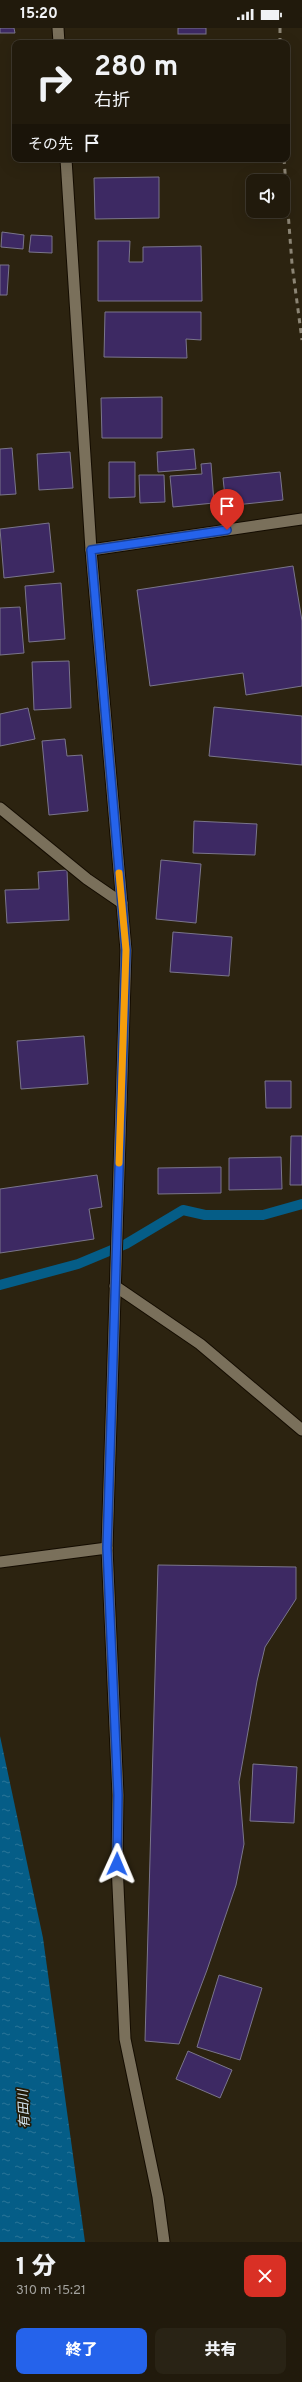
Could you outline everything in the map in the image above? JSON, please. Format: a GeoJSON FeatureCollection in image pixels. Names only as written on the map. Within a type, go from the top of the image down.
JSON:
{"type":"FeatureCollection","features":[{"type":"Feature","properties":{"kind":"street"},"geometry":{"type":"LineString","coordinates":[[58,28],[59,40]]}},
{"type":"Feature","properties":{"kind":"street"},"geometry":{"type":"LineString","coordinates":[[66,162],[91,550],[126,950],[107,1548],[118,1795],[117,1864],[125,2039],[158,2197],[164,2242]]}},
{"type":"Feature","properties":{"kind":"street"},"geometry":{"type":"LineString","coordinates":[[91,550],[302,519]]}},
{"type":"Feature","properties":{"kind":"street"},"geometry":{"type":"LineString","coordinates":[[0,808],[87,879],[122,903]]}},
{"type":"Feature","properties":{"kind":"street"},"geometry":{"type":"LineString","coordinates":[[115,1286],[200,1344],[302,1430]]}},
{"type":"Feature","properties":{"kind":"street"},"geometry":{"type":"LineString","coordinates":[[0,1562],[107,1548]]}},
{"type":"Feature","properties":{"kind":"water","name":"有田川"},"geometry":{"type":"Polygon","coordinates":[[[0,1736],[43,1938],[85,2242],[0,2242],[0,1736]]]}},
{"type":"Feature","properties":{"kind":"building"},"geometry":{"type":"Polygon","coordinates":[[[0,28],[14,28],[15,33],[0,33],[0,28]]]}},
{"type":"Feature","properties":{"kind":"building"},"geometry":{"type":"Polygon","coordinates":[[[178,28],[206,28],[206,34],[178,34],[178,28]]]}},
{"type":"Feature","properties":{"kind":"building"},"geometry":{"type":"Polygon","coordinates":[[[159,177],[159,218],[95,219],[94,178],[159,177]]]}},
{"type":"Feature","properties":{"kind":"building"},"geometry":{"type":"Polygon","coordinates":[[[2,232],[24,235],[23,249],[1,247],[2,232]]]}},
{"type":"Feature","properties":{"kind":"building"},"geometry":{"type":"Polygon","coordinates":[[[31,235],[52,236],[52,253],[29,252],[31,235]]]}},
{"type":"Feature","properties":{"kind":"building"},"geometry":{"type":"Polygon","coordinates":[[[98,241],[130,241],[129,262],[143,262],[143,247],[201,246],[202,301],[98,301],[98,241]]]}},
{"type":"Feature","properties":{"kind":"building"},"geometry":{"type":"Polygon","coordinates":[[[0,265],[9,265],[7,295],[0,295],[0,265]]]}},
{"type":"Feature","properties":{"kind":"building"},"geometry":{"type":"Polygon","coordinates":[[[105,312],[201,312],[201,340],[186,339],[187,358],[104,357],[105,312]]]}},
{"type":"Feature","properties":{"kind":"building"},"geometry":{"type":"Polygon","coordinates":[[[162,397],[162,438],[102,438],[101,398],[162,397]]]}},
{"type":"Feature","properties":{"kind":"building"},"geometry":{"type":"Polygon","coordinates":[[[12,448],[16,494],[0,495],[0,449],[12,448]]]}},
{"type":"Feature","properties":{"kind":"building"},"geometry":{"type":"Polygon","coordinates":[[[194,449],[196,469],[158,472],[157,452],[194,449]]]}},
{"type":"Feature","properties":{"kind":"building"},"geometry":{"type":"Polygon","coordinates":[[[70,452],[73,488],[39,490],[37,454],[70,452]]]}},
{"type":"Feature","properties":{"kind":"building"},"geometry":{"type":"Polygon","coordinates":[[[109,462],[135,462],[135,497],[109,498],[109,462]]]}},
{"type":"Feature","properties":{"kind":"building"},"geometry":{"type":"Polygon","coordinates":[[[211,463],[214,503],[173,507],[170,476],[202,474],[201,464],[211,463]]]}},
{"type":"Feature","properties":{"kind":"building"},"geometry":{"type":"Polygon","coordinates":[[[280,472],[283,500],[226,506],[223,478],[280,472]]]}},
{"type":"Feature","properties":{"kind":"building"},"geometry":{"type":"Polygon","coordinates":[[[139,475],[164,475],[165,502],[140,503],[139,475]]]}},
{"type":"Feature","properties":{"kind":"building"},"geometry":{"type":"Polygon","coordinates":[[[49,523],[54,572],[4,578],[0,529],[49,523]]]}},
{"type":"Feature","properties":{"kind":"building"},"geometry":{"type":"Polygon","coordinates":[[[293,566],[302,621],[302,686],[246,695],[243,673],[150,686],[137,590],[293,566]]]}},
{"type":"Feature","properties":{"kind":"building"},"geometry":{"type":"Polygon","coordinates":[[[61,583],[65,639],[29,642],[25,586],[61,583]]]}},
{"type":"Feature","properties":{"kind":"building"},"geometry":{"type":"Polygon","coordinates":[[[20,607],[24,653],[0,655],[0,608],[20,607]]]}},
{"type":"Feature","properties":{"kind":"building"},"geometry":{"type":"Polygon","coordinates":[[[69,661],[71,708],[34,710],[32,662],[69,661]]]}},
{"type":"Feature","properties":{"kind":"building"},"geometry":{"type":"Polygon","coordinates":[[[214,707],[302,716],[302,765],[209,756],[214,707]]]}},
{"type":"Feature","properties":{"kind":"building"},"geometry":{"type":"Polygon","coordinates":[[[28,708],[35,739],[0,746],[0,714],[28,708]]]}},
{"type":"Feature","properties":{"kind":"building"},"geometry":{"type":"Polygon","coordinates":[[[65,739],[67,756],[82,755],[88,811],[49,815],[42,741],[65,739]]]}},
{"type":"Feature","properties":{"kind":"building"},"geometry":{"type":"Polygon","coordinates":[[[194,821],[257,824],[255,855],[193,853],[194,821]]]}},
{"type":"Feature","properties":{"kind":"building"},"geometry":{"type":"Polygon","coordinates":[[[161,860],[201,864],[196,923],[156,919],[161,860]]]}},
{"type":"Feature","properties":{"kind":"building"},"geometry":{"type":"Polygon","coordinates":[[[67,870],[69,920],[7,923],[5,890],[39,889],[38,872],[67,870]]]}},
{"type":"Feature","properties":{"kind":"building"},"geometry":{"type":"Polygon","coordinates":[[[173,932],[232,937],[229,976],[170,972],[173,932]]]}},
{"type":"Feature","properties":{"kind":"building"},"geometry":{"type":"Polygon","coordinates":[[[84,1036],[88,1084],[21,1089],[17,1041],[84,1036]]]}},
{"type":"Feature","properties":{"kind":"building"},"geometry":{"type":"Polygon","coordinates":[[[265,1081],[291,1081],[291,1108],[266,1108],[265,1081]]]}},
{"type":"Feature","properties":{"kind":"building"},"geometry":{"type":"Polygon","coordinates":[[[291,1136],[302,1136],[302,1185],[290,1185],[291,1136]]]}},
{"type":"Feature","properties":{"kind":"building"},"geometry":{"type":"Polygon","coordinates":[[[281,1157],[282,1189],[229,1190],[229,1158],[281,1157]]]}},
{"type":"Feature","properties":{"kind":"building"},"geometry":{"type":"Polygon","coordinates":[[[221,1167],[221,1193],[158,1194],[158,1168],[221,1167]]]}},
{"type":"Feature","properties":{"kind":"building"},"geometry":{"type":"Polygon","coordinates":[[[97,1175],[102,1207],[89,1209],[94,1239],[0,1253],[0,1189],[97,1175]]]}},
{"type":"Feature","properties":{"kind":"building"},"geometry":{"type":"Polygon","coordinates":[[[158,1565],[296,1567],[296,1599],[265,1647],[257,1681],[239,1782],[244,1844],[236,1885],[207,1970],[179,2044],[145,2041],[158,1565]]]}},
{"type":"Feature","properties":{"kind":"building"},"geometry":{"type":"Polygon","coordinates":[[[253,1764],[297,1767],[294,1823],[250,1821],[253,1764]]]}},
{"type":"Feature","properties":{"kind":"building"},"geometry":{"type":"Polygon","coordinates":[[[219,1975],[262,1988],[240,2060],[197,2047],[219,1975]]]}},
{"type":"Feature","properties":{"kind":"building"},"geometry":{"type":"Polygon","coordinates":[[[188,2051],[232,2070],[220,2098],[176,2079],[188,2051]]]}},
{"type":"Feature","properties":{"kind":"waterway"},"geometry":{"type":"LineString","coordinates":[[0,1285],[78,1264],[126,1244],[183,1210],[205,1215],[263,1215],[302,1204]]}},
{"type":"Feature","properties":{"kind":"railway"},"geometry":{"type":"LineString","coordinates":[[280,28],[280,40]]}},
{"type":"Feature","properties":{"kind":"railway"},"geometry":{"type":"LineString","coordinates":[[284,162],[292,264],[302,340]]}},
{"type":"Feature","properties":{"kind":"slow traffic"},"geometry":{"type":"LineString","coordinates":[[119,873],[126,950],[119,1163]]}},
{"type":"Feature","properties":{"kind":"route"},"geometry":{"type":"LineString","coordinates":[[117,1864],[118,1795],[107,1548],[126,950],[91,550],[227,530]]}}]}
